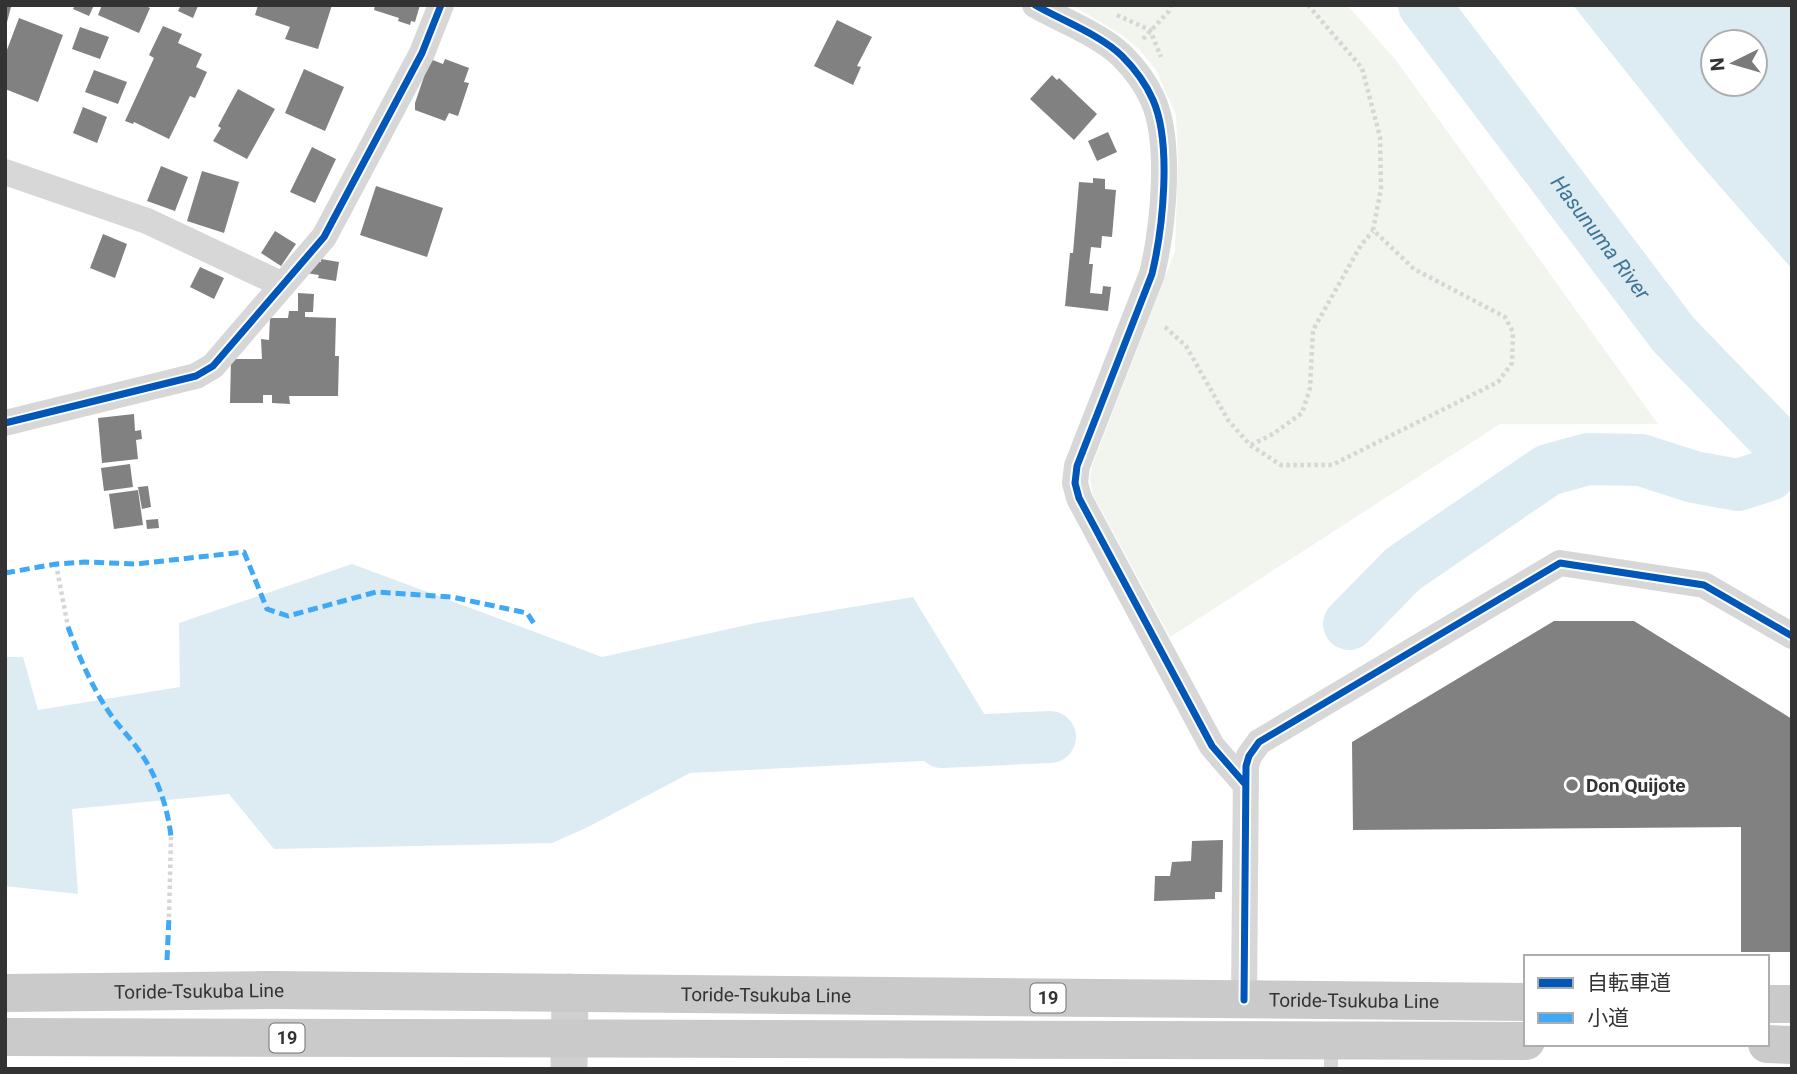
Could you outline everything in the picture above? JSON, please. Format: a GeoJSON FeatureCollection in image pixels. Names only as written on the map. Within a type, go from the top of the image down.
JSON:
{"type":"FeatureCollection","features":[{"type":"Feature","properties":{"kind":"main road","name":"Toride-Tsukuba Line"},"geometry":{"type":"LineString","coordinates":[[5,993],[269,989],[1524,1002]]}},
{"type":"Feature","properties":{"kind":"main road"},"geometry":{"type":"LineString","coordinates":[[1769,1004],[1792,1004]]}},
{"type":"Feature","properties":{"kind":"main road","name":"19"},"geometry":{"type":"LineString","coordinates":[[5,1037],[569,1054],[1331,1055],[1524,1041]]}},
{"type":"Feature","properties":{"kind":"main road"},"geometry":{"type":"LineString","coordinates":[[1769,1044],[1792,1045]]}},
{"type":"Feature","properties":{"kind":"street"},"geometry":{"type":"LineString","coordinates":[[5,423],[196,376],[213,366],[324,237],[422,53],[441,5]]}},
{"type":"Feature","properties":{"kind":"street"},"geometry":{"type":"LineString","coordinates":[[1035,5],[1111,47],[1123,57],[1147,91],[1160,121],[1163,166],[1161,223],[1152,274],[1077,466],[1075,483],[1079,498],[1212,746],[1245,784]]}},
{"type":"Feature","properties":{"kind":"street"},"geometry":{"type":"LineString","coordinates":[[5,172],[148,221],[283,285]]}},
{"type":"Feature","properties":{"kind":"street"},"geometry":{"type":"LineString","coordinates":[[1244,1000],[1245,784],[1248,756],[1259,742],[1560,563],[1704,585],[1792,636]]}},
{"type":"Feature","properties":{"kind":"street"},"geometry":{"type":"LineString","coordinates":[[569,1054],[570,992]]}},
{"type":"Feature","properties":{"kind":"path"},"geometry":{"type":"LineString","coordinates":[[1142,40],[1169,11],[1171,5]]}},
{"type":"Feature","properties":{"kind":"path"},"geometry":{"type":"LineString","coordinates":[[1250,445],[1273,434],[1302,413],[1310,388],[1313,330],[1361,245],[1373,230],[1381,189],[1380,137],[1362,68],[1308,5]]}},
{"type":"Feature","properties":{"kind":"path"},"geometry":{"type":"LineString","coordinates":[[1165,327],[1186,346],[1228,420],[1250,445],[1281,466],[1332,464],[1498,382],[1512,363],[1513,332],[1505,317],[1414,269],[1373,230]]}},
{"type":"Feature","properties":{"kind":"path"},"geometry":{"type":"LineString","coordinates":[[55,564],[68,627]]}},
{"type":"Feature","properties":{"kind":"path"},"geometry":{"type":"LineString","coordinates":[[169,917],[171,837]]}},
{"type":"Feature","properties":{"kind":"shaded area"},"geometry":{"type":"Polygon","coordinates":[[[1072,5],[1347,5],[1395,59],[1658,424],[1500,424],[1170,637],[1092,493],[1090,479],[1092,466],[1175,251],[1178,159],[1176,115],[1156,70],[1139,49],[1122,35],[1072,5]]]}},
{"type":"Feature","properties":{"kind":"shaded area"},"geometry":{"type":"Polygon","coordinates":[[[1573,5],[1792,5],[1792,269],[1689,151],[1573,5]]]}},
{"type":"Feature","properties":{"kind":"shaded area"},"geometry":{"type":"Polygon","coordinates":[[[352,564],[602,657],[756,623],[913,597],[986,717],[1037,755],[690,773],[552,843],[274,849],[229,794],[72,809],[78,894],[5,886],[5,657],[23,657],[38,710],[180,687],[179,623],[352,564]]]}},
{"type":"Feature","properties":{"kind":"building"},"geometry":{"type":"Polygon","coordinates":[[[75,5],[94,5],[89,16],[73,9],[75,5]]]}},
{"type":"Feature","properties":{"kind":"building"},"geometry":{"type":"Polygon","coordinates":[[[102,5],[144,5],[150,8],[139,33],[98,15],[102,5]]]}},
{"type":"Feature","properties":{"kind":"building"},"geometry":{"type":"Polygon","coordinates":[[[181,5],[198,6],[193,18],[178,11],[181,5]]]}},
{"type":"Feature","properties":{"kind":"building"},"geometry":{"type":"Polygon","coordinates":[[[258,5],[332,5],[318,49],[285,39],[290,27],[255,15],[258,5]]]}},
{"type":"Feature","properties":{"kind":"building"},"geometry":{"type":"Polygon","coordinates":[[[375,5],[420,5],[415,22],[411,21],[410,25],[398,21],[399,18],[374,10],[375,5]]]}},
{"type":"Feature","properties":{"kind":"building"},"geometry":{"type":"Polygon","coordinates":[[[5,6],[11,7],[6,26],[5,26],[5,6]]]}},
{"type":"Feature","properties":{"kind":"building"},"geometry":{"type":"Polygon","coordinates":[[[19,18],[63,35],[38,102],[5,89],[5,55],[19,18]]]}},
{"type":"Feature","properties":{"kind":"building"},"geometry":{"type":"Polygon","coordinates":[[[837,20],[872,37],[857,66],[861,67],[853,85],[814,66],[837,20]]]}},
{"type":"Feature","properties":{"kind":"building"},"geometry":{"type":"Polygon","coordinates":[[[163,26],[182,34],[178,43],[202,54],[196,67],[207,72],[195,98],[190,96],[169,139],[134,122],[125,121],[154,58],[149,55],[163,26]]]}},
{"type":"Feature","properties":{"kind":"building"},"geometry":{"type":"Polygon","coordinates":[[[80,27],[109,37],[100,59],[72,49],[80,27]]]}},
{"type":"Feature","properties":{"kind":"building"},"geometry":{"type":"Polygon","coordinates":[[[430,59],[443,64],[445,59],[469,68],[464,82],[469,83],[458,116],[449,113],[445,121],[415,110],[430,59]]]}},
{"type":"Feature","properties":{"kind":"building"},"geometry":{"type":"Polygon","coordinates":[[[304,69],[344,87],[325,131],[285,113],[304,69]]]}},
{"type":"Feature","properties":{"kind":"building"},"geometry":{"type":"Polygon","coordinates":[[[94,70],[127,82],[118,104],[85,92],[94,70]]]}},
{"type":"Feature","properties":{"kind":"building"},"geometry":{"type":"Polygon","coordinates":[[[1052,75],[1057,80],[1059,78],[1097,114],[1074,140],[1030,99],[1052,75]]]}},
{"type":"Feature","properties":{"kind":"building"},"geometry":{"type":"Polygon","coordinates":[[[238,89],[275,109],[247,159],[213,141],[238,89]]]}},
{"type":"Feature","properties":{"kind":"building"},"geometry":{"type":"Polygon","coordinates":[[[83,107],[107,117],[97,143],[73,133],[83,107]]]}},
{"type":"Feature","properties":{"kind":"building"},"geometry":{"type":"Polygon","coordinates":[[[1108,132],[1117,152],[1097,161],[1088,141],[1108,132]]]}},
{"type":"Feature","properties":{"kind":"building"},"geometry":{"type":"Polygon","coordinates":[[[312,147],[336,159],[315,203],[290,192],[312,147]]]}},
{"type":"Feature","properties":{"kind":"building"},"geometry":{"type":"Polygon","coordinates":[[[161,166],[188,177],[175,211],[147,201],[161,166]]]}},
{"type":"Feature","properties":{"kind":"building"},"geometry":{"type":"Polygon","coordinates":[[[202,171],[239,182],[224,233],[187,221],[202,171]]]}},
{"type":"Feature","properties":{"kind":"building"},"geometry":{"type":"Polygon","coordinates":[[[1093,178],[1105,179],[1105,189],[1116,190],[1112,237],[1102,236],[1101,248],[1091,247],[1089,264],[1093,264],[1090,293],[1102,294],[1103,286],[1111,287],[1108,311],[1065,306],[1079,182],[1093,183],[1093,178]]]}},
{"type":"Feature","properties":{"kind":"building"},"geometry":{"type":"Polygon","coordinates":[[[376,186],[443,208],[427,257],[360,235],[376,186]]]}},
{"type":"Feature","properties":{"kind":"building"},"geometry":{"type":"Polygon","coordinates":[[[275,231],[296,244],[281,266],[261,253],[275,231]]]}},
{"type":"Feature","properties":{"kind":"building"},"geometry":{"type":"Polygon","coordinates":[[[103,234],[127,244],[115,278],[90,268],[103,234]]]}},
{"type":"Feature","properties":{"kind":"building"},"geometry":{"type":"Polygon","coordinates":[[[321,259],[339,262],[336,281],[306,273],[316,261],[321,262],[321,259]]]}},
{"type":"Feature","properties":{"kind":"building"},"geometry":{"type":"Polygon","coordinates":[[[200,267],[224,278],[214,299],[190,287],[200,267]]]}},
{"type":"Feature","properties":{"kind":"building"},"geometry":{"type":"Polygon","coordinates":[[[298,293],[314,294],[313,312],[305,312],[305,317],[336,318],[338,396],[289,396],[290,404],[272,403],[272,395],[263,395],[263,403],[230,403],[231,359],[262,359],[261,339],[269,340],[270,318],[288,318],[289,311],[298,311],[298,293]]]}},
{"type":"Feature","properties":{"kind":"building"},"geometry":{"type":"Polygon","coordinates":[[[134,414],[135,431],[141,430],[142,439],[136,440],[138,459],[102,463],[98,418],[134,414]]]}},
{"type":"Feature","properties":{"kind":"building"},"geometry":{"type":"Polygon","coordinates":[[[130,464],[133,487],[104,491],[101,468],[130,464]]]}},
{"type":"Feature","properties":{"kind":"building"},"geometry":{"type":"Polygon","coordinates":[[[148,486],[151,507],[142,509],[138,487],[148,486]]]}},
{"type":"Feature","properties":{"kind":"building"},"geometry":{"type":"Polygon","coordinates":[[[138,490],[143,525],[114,529],[109,494],[138,490]]]}},
{"type":"Feature","properties":{"kind":"building"},"geometry":{"type":"Polygon","coordinates":[[[158,519],[159,528],[147,529],[146,520],[158,519]]]}},
{"type":"Feature","properties":{"kind":"building","name":"Don Quijote"},"geometry":{"type":"Polygon","coordinates":[[[1554,621],[1634,621],[1792,719],[1792,952],[1741,952],[1741,827],[1353,830],[1352,742],[1554,621]]]}},
{"type":"Feature","properties":{"kind":"building"},"geometry":{"type":"Polygon","coordinates":[[[1223,840],[1222,892],[1215,892],[1215,899],[1154,901],[1155,876],[1170,876],[1172,862],[1191,861],[1192,841],[1223,840]]]}},
{"type":"Feature","properties":{"kind":"waterway","name":"Hasunuma River"},"geometry":{"type":"LineString","coordinates":[[1424,5],[1674,335],[1792,457]]}},
{"type":"Feature","properties":{"kind":"waterway"},"geometry":{"type":"LineString","coordinates":[[1349,624],[1403,569],[1548,470],[1588,459],[1641,460],[1694,477],[1738,485],[1769,475],[1784,452]]}},
{"type":"Feature","properties":{"kind":"waterway"},"geometry":{"type":"LineString","coordinates":[[942,742],[1050,737]]}},
{"type":"Feature","properties":{"kind":"marked path"},"geometry":{"type":"LineString","coordinates":[[5,573],[56,564],[136,564],[244,552],[267,609],[288,616],[376,592],[452,597],[527,613],[535,625]]}},
{"type":"Feature","properties":{"kind":"marked path"},"geometry":{"type":"LineString","coordinates":[[68,627],[99,696],[152,771],[164,804],[171,837]]}},
{"type":"Feature","properties":{"kind":"marked path"},"geometry":{"type":"LineString","coordinates":[[167,960],[169,917]]}},
{"type":"Feature","properties":{"kind":"cycle path"},"geometry":{"type":"LineString","coordinates":[[5,423],[196,376],[213,366],[324,237],[422,53],[441,5]]}},
{"type":"Feature","properties":{"kind":"cycle path"},"geometry":{"type":"LineString","coordinates":[[1035,5],[1092,35],[1122,56],[1147,88],[1159,118],[1164,186],[1152,274],[1077,466],[1075,483],[1079,498],[1212,746],[1245,784]]}},
{"type":"Feature","properties":{"kind":"cycle path"},"geometry":{"type":"LineString","coordinates":[[1244,1000],[1246,766],[1249,756],[1259,742],[1560,563],[1704,585],[1792,636]]}},
{"type":"Feature","properties":{"kind":"place","name":"Don Quijote"},"geometry":{"type":"Point","coordinates":[1572,785]}}]}
